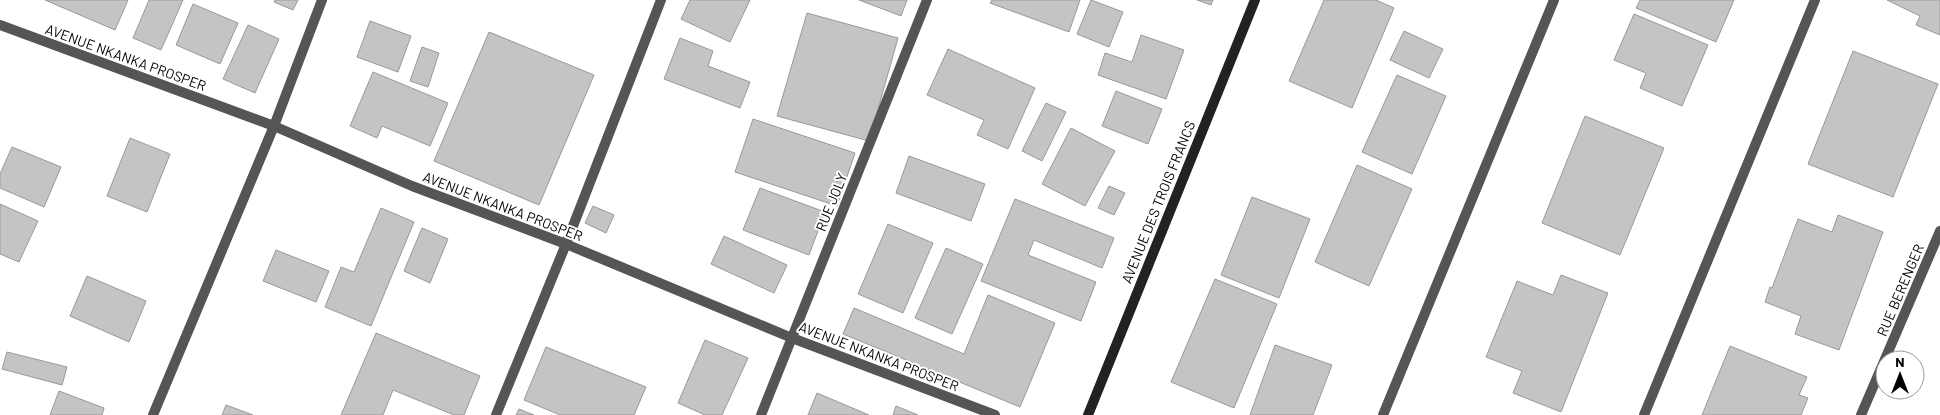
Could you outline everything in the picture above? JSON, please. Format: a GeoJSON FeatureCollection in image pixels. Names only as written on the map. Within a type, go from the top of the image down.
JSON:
{"type":"FeatureCollection","features":[{"type":"Feature","properties":{"kind":"street"},"geometry":{"type":"LineString","coordinates":[[153,415],[274,126],[322,0]]}},
{"type":"Feature","properties":{"kind":"street"},"geometry":{"type":"LineString","coordinates":[[496,415],[566,244],[661,0]]}},
{"type":"Feature","properties":{"kind":"street","name":"RUE JOLY"},"geometry":{"type":"LineString","coordinates":[[761,415],[927,0]]}},
{"type":"Feature","properties":{"kind":"street","name":"AVENUE DES TROIS FRANCS"},"geometry":{"type":"LineString","coordinates":[[1088,415],[1255,0]]}},
{"type":"Feature","properties":{"kind":"street"},"geometry":{"type":"LineString","coordinates":[[1382,415],[1554,0]]}},
{"type":"Feature","properties":{"kind":"street"},"geometry":{"type":"LineString","coordinates":[[1644,415],[1815,0]]}},
{"type":"Feature","properties":{"kind":"street","name":"AVENUE NKANKA PROSPER"},"geometry":{"type":"LineString","coordinates":[[0,25],[274,126],[412,186],[566,244],[792,338],[995,415]]}},
{"type":"Feature","properties":{"kind":"street","name":"RUE BERENGER"},"geometry":{"type":"LineString","coordinates":[[1861,415],[1940,231]]}},
{"type":"Feature","properties":{"kind":"building"},"geometry":{"type":"Polygon","coordinates":[[[45,0],[128,0],[115,30],[45,0]]]}},
{"type":"Feature","properties":{"kind":"building"},"geometry":{"type":"Polygon","coordinates":[[[149,0],[183,0],[161,50],[133,38],[149,0]]]}},
{"type":"Feature","properties":{"kind":"building"},"geometry":{"type":"Polygon","coordinates":[[[275,0],[298,0],[293,10],[274,2],[275,0]]]}},
{"type":"Feature","properties":{"kind":"building"},"geometry":{"type":"Polygon","coordinates":[[[690,0],[750,0],[730,42],[681,19],[690,0]]]}},
{"type":"Feature","properties":{"kind":"building"},"geometry":{"type":"Polygon","coordinates":[[[859,0],[907,0],[901,16],[859,0]]]}},
{"type":"Feature","properties":{"kind":"building"},"geometry":{"type":"Polygon","coordinates":[[[992,0],[1080,0],[1069,32],[990,3],[992,0]]]}},
{"type":"Feature","properties":{"kind":"building"},"geometry":{"type":"Polygon","coordinates":[[[1091,0],[1123,12],[1109,47],[1077,34],[1091,0]]]}},
{"type":"Feature","properties":{"kind":"building"},"geometry":{"type":"Polygon","coordinates":[[[1197,0],[1213,0],[1211,5],[1197,0]]]}},
{"type":"Feature","properties":{"kind":"building"},"geometry":{"type":"Polygon","coordinates":[[[1324,0],[1376,0],[1394,8],[1352,108],[1289,81],[1324,0]]]}},
{"type":"Feature","properties":{"kind":"building"},"geometry":{"type":"Polygon","coordinates":[[[1640,0],[1734,0],[1716,42],[1636,8],[1640,0]]]}},
{"type":"Feature","properties":{"kind":"building"},"geometry":{"type":"Polygon","coordinates":[[[1887,0],[1940,0],[1940,35],[1916,25],[1920,16],[1887,0]]]}},
{"type":"Feature","properties":{"kind":"building"},"geometry":{"type":"Polygon","coordinates":[[[193,4],[238,23],[220,64],[176,45],[193,4]]]}},
{"type":"Feature","properties":{"kind":"building"},"geometry":{"type":"Polygon","coordinates":[[[807,13],[898,38],[869,141],[777,116],[807,13]]]}},
{"type":"Feature","properties":{"kind":"building"},"geometry":{"type":"Polygon","coordinates":[[[1634,14],[1708,45],[1682,106],[1640,88],[1646,73],[1614,60],[1634,14]]]}},
{"type":"Feature","properties":{"kind":"building"},"geometry":{"type":"Polygon","coordinates":[[[370,21],[411,36],[398,72],[357,57],[370,21]]]}},
{"type":"Feature","properties":{"kind":"building"},"geometry":{"type":"Polygon","coordinates":[[[248,25],[279,39],[255,93],[223,79],[248,25]]]}},
{"type":"Feature","properties":{"kind":"building"},"geometry":{"type":"Polygon","coordinates":[[[1404,31],[1443,49],[1429,78],[1390,60],[1404,31]]]}},
{"type":"Feature","properties":{"kind":"building"},"geometry":{"type":"Polygon","coordinates":[[[489,32],[594,75],[539,205],[434,161],[489,32]]]}},
{"type":"Feature","properties":{"kind":"building"},"geometry":{"type":"Polygon","coordinates":[[[1141,35],[1184,50],[1166,99],[1098,75],[1105,53],[1132,62],[1141,35]]]}},
{"type":"Feature","properties":{"kind":"building"},"geometry":{"type":"Polygon","coordinates":[[[680,38],[713,51],[708,66],[750,82],[740,108],[664,79],[680,38]]]}},
{"type":"Feature","properties":{"kind":"building"},"geometry":{"type":"Polygon","coordinates":[[[422,47],[439,53],[428,87],[410,81],[422,47]]]}},
{"type":"Feature","properties":{"kind":"building"},"geometry":{"type":"Polygon","coordinates":[[[948,49],[1035,88],[1008,149],[977,135],[984,120],[927,95],[948,49]]]}},
{"type":"Feature","properties":{"kind":"building"},"geometry":{"type":"Polygon","coordinates":[[[1853,51],[1938,84],[1893,197],[1808,164],[1853,51]]]}},
{"type":"Feature","properties":{"kind":"building"},"geometry":{"type":"Polygon","coordinates":[[[373,72],[448,103],[430,146],[382,126],[377,138],[350,126],[373,72]]]}},
{"type":"Feature","properties":{"kind":"building"},"geometry":{"type":"Polygon","coordinates":[[[1397,75],[1446,96],[1412,174],[1362,152],[1397,75]]]}},
{"type":"Feature","properties":{"kind":"building"},"geometry":{"type":"Polygon","coordinates":[[[1116,91],[1162,109],[1148,144],[1102,126],[1116,91]]]}},
{"type":"Feature","properties":{"kind":"building"},"geometry":{"type":"Polygon","coordinates":[[[1046,103],[1066,112],[1042,161],[1022,151],[1046,103]]]}},
{"type":"Feature","properties":{"kind":"building"},"geometry":{"type":"Polygon","coordinates":[[[1585,116],[1664,148],[1620,255],[1542,223],[1585,116]]]}},
{"type":"Feature","properties":{"kind":"building"},"geometry":{"type":"Polygon","coordinates":[[[753,119],[855,153],[837,206],[735,172],[753,119]]]}},
{"type":"Feature","properties":{"kind":"building"},"geometry":{"type":"Polygon","coordinates":[[[1071,128],[1115,151],[1085,206],[1042,184],[1071,128]]]}},
{"type":"Feature","properties":{"kind":"building"},"geometry":{"type":"Polygon","coordinates":[[[130,138],[170,154],[147,212],[107,196],[130,138]]]}},
{"type":"Feature","properties":{"kind":"building"},"geometry":{"type":"Polygon","coordinates":[[[12,147],[61,167],[44,207],[0,188],[0,174],[12,147]]]}},
{"type":"Feature","properties":{"kind":"building"},"geometry":{"type":"Polygon","coordinates":[[[909,156],[985,184],[971,221],[896,193],[909,156]]]}},
{"type":"Feature","properties":{"kind":"building"},"geometry":{"type":"Polygon","coordinates":[[[1357,165],[1412,189],[1369,286],[1315,262],[1357,165]]]}},
{"type":"Feature","properties":{"kind":"building"},"geometry":{"type":"Polygon","coordinates":[[[1109,186],[1125,193],[1114,215],[1098,208],[1109,186]]]}},
{"type":"Feature","properties":{"kind":"building"},"geometry":{"type":"Polygon","coordinates":[[[760,188],[825,212],[809,255],[743,230],[760,188]]]}},
{"type":"Feature","properties":{"kind":"building"},"geometry":{"type":"Polygon","coordinates":[[[1252,197],[1310,219],[1279,298],[1221,275],[1252,197]]]}},
{"type":"Feature","properties":{"kind":"building"},"geometry":{"type":"Polygon","coordinates":[[[1015,199],[1114,238],[1102,268],[1034,240],[1028,255],[1096,282],[1081,321],[981,281],[1015,199]]]}},
{"type":"Feature","properties":{"kind":"building"},"geometry":{"type":"Polygon","coordinates":[[[0,204],[38,221],[19,262],[0,254],[0,204]]]}},
{"type":"Feature","properties":{"kind":"building"},"geometry":{"type":"Polygon","coordinates":[[[593,206],[614,215],[606,233],[585,223],[593,206]]]}},
{"type":"Feature","properties":{"kind":"building"},"geometry":{"type":"Polygon","coordinates":[[[381,208],[414,222],[371,326],[325,307],[341,267],[354,272],[381,208]]]}},
{"type":"Feature","properties":{"kind":"building"},"geometry":{"type":"Polygon","coordinates":[[[1838,215],[1883,232],[1839,350],[1795,334],[1801,316],[1765,302],[1798,219],[1832,232],[1838,215]]]}},
{"type":"Feature","properties":{"kind":"building"},"geometry":{"type":"Polygon","coordinates":[[[888,224],[933,243],[903,313],[858,294],[888,224]]]}},
{"type":"Feature","properties":{"kind":"building"},"geometry":{"type":"Polygon","coordinates":[[[422,228],[448,239],[430,283],[404,271],[422,228]]]}},
{"type":"Feature","properties":{"kind":"building"},"geometry":{"type":"Polygon","coordinates":[[[724,236],[787,265],[774,293],[711,264],[724,236]]]}},
{"type":"Feature","properties":{"kind":"building"},"geometry":{"type":"Polygon","coordinates":[[[946,248],[983,264],[952,334],[915,318],[946,248]]]}},
{"type":"Feature","properties":{"kind":"building"},"geometry":{"type":"Polygon","coordinates":[[[276,250],[329,271],[316,302],[263,281],[276,250]]]}},
{"type":"Feature","properties":{"kind":"building"},"geometry":{"type":"Polygon","coordinates":[[[1561,275],[1608,293],[1561,412],[1513,393],[1522,371],[1486,357],[1517,281],[1553,295],[1561,275]]]}},
{"type":"Feature","properties":{"kind":"building"},"geometry":{"type":"Polygon","coordinates":[[[87,276],[146,301],[129,342],[70,316],[87,276]]]}},
{"type":"Feature","properties":{"kind":"building"},"geometry":{"type":"Polygon","coordinates":[[[1215,279],[1277,304],[1234,408],[1171,382],[1215,279]]]}},
{"type":"Feature","properties":{"kind":"building"},"geometry":{"type":"Polygon","coordinates":[[[988,295],[1055,323],[1020,407],[843,334],[854,308],[964,354],[988,295]]]}},
{"type":"Feature","properties":{"kind":"building"},"geometry":{"type":"Polygon","coordinates":[[[376,333],[480,376],[464,415],[454,415],[393,390],[383,415],[341,415],[376,333]]]}},
{"type":"Feature","properties":{"kind":"building"},"geometry":{"type":"Polygon","coordinates":[[[705,340],[748,358],[722,415],[705,415],[678,403],[705,340]]]}},
{"type":"Feature","properties":{"kind":"building"},"geometry":{"type":"Polygon","coordinates":[[[1275,345],[1332,365],[1313,415],[1250,415],[1275,345]]]}},
{"type":"Feature","properties":{"kind":"building"},"geometry":{"type":"Polygon","coordinates":[[[1730,346],[1807,377],[1799,395],[1808,398],[1801,415],[1702,415],[1730,346]]]}},
{"type":"Feature","properties":{"kind":"building"},"geometry":{"type":"Polygon","coordinates":[[[546,347],[646,387],[634,415],[560,415],[524,400],[546,347]]]}},
{"type":"Feature","properties":{"kind":"building"},"geometry":{"type":"Polygon","coordinates":[[[7,352],[67,367],[62,385],[2,369],[7,352]]]}},
{"type":"Feature","properties":{"kind":"building"},"geometry":{"type":"Polygon","coordinates":[[[59,391],[104,408],[102,415],[50,415],[59,391]]]}},
{"type":"Feature","properties":{"kind":"building"},"geometry":{"type":"Polygon","coordinates":[[[817,393],[869,415],[808,415],[817,393]]]}},
{"type":"Feature","properties":{"kind":"building"},"geometry":{"type":"Polygon","coordinates":[[[226,405],[253,415],[222,415],[226,405]]]}},
{"type":"Feature","properties":{"kind":"building"},"geometry":{"type":"Polygon","coordinates":[[[896,406],[918,415],[893,415],[896,406]]]}},
{"type":"Feature","properties":{"kind":"building"},"geometry":{"type":"Polygon","coordinates":[[[519,409],[534,415],[516,415],[519,409]]]}}]}
